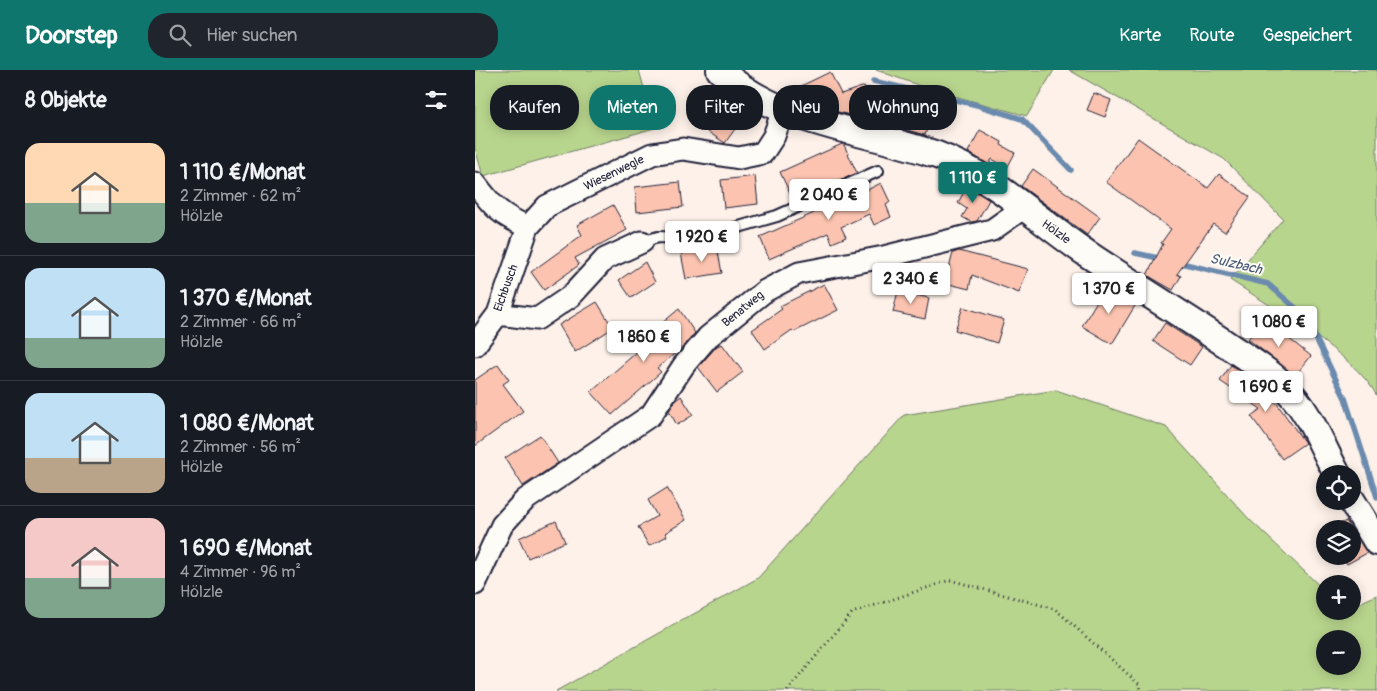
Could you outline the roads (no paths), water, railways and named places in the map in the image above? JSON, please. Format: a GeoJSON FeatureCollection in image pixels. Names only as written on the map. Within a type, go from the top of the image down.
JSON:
{"type":"FeatureCollection","features":[{"type":"Feature","properties":{"kind":"street","name":"Hölzle"},"geometry":{"type":"LineString","coordinates":[[720,70],[730,79],[773,104]]}},
{"type":"Feature","properties":{"kind":"street","name":"Hölzle"},"geometry":{"type":"LineString","coordinates":[[839,127],[938,156],[987,180],[1088,255],[1146,291],[1261,368],[1292,394],[1310,421],[1332,465]]}},
{"type":"Feature","properties":{"kind":"street","name":"Wiesenwegle"},"geometry":{"type":"LineString","coordinates":[[528,227],[547,206],[652,154],[683,149],[739,158],[763,153],[776,130]]}},
{"type":"Feature","properties":{"kind":"street"},"geometry":{"type":"LineString","coordinates":[[475,183],[489,202],[506,218],[528,227]]}},
{"type":"Feature","properties":{"kind":"street","name":"Benatweg"},"geometry":{"type":"LineString","coordinates":[[475,584],[502,526],[525,500],[651,415],[684,365],[708,337],[765,291],[799,273],[884,257],[992,230],[1023,208]]}},
{"type":"Feature","properties":{"kind":"street","name":"Eichbusch"},"geometry":{"type":"LineString","coordinates":[[475,345],[498,314],[528,227]]}},
{"type":"Feature","properties":{"kind":"street"},"geometry":{"type":"LineString","coordinates":[[498,314],[537,319],[571,296],[605,259],[642,242]]}},
{"type":"Feature","properties":{"kind":"street"},"geometry":{"type":"LineString","coordinates":[[1357,510],[1377,542]]}},
{"type":"Feature","properties":{"kind":"lane"},"geometry":{"type":"LineString","coordinates":[[642,242],[658,236],[684,238],[718,233],[777,216],[879,171]]}},
{"type":"Feature","properties":{"kind":"waterway","name":"Sulzbach"},"geometry":{"type":"LineString","coordinates":[[873,81],[977,105],[1022,119],[1071,170]]}},
{"type":"Feature","properties":{"kind":"waterway","name":"Sulzbach"},"geometry":{"type":"LineString","coordinates":[[1135,253],[1163,259]]}},
{"type":"Feature","properties":{"kind":"waterway","name":"Sulzbach"},"geometry":{"type":"LineString","coordinates":[[1177,262],[1268,284],[1305,316],[1345,398],[1377,497]]}}]}
